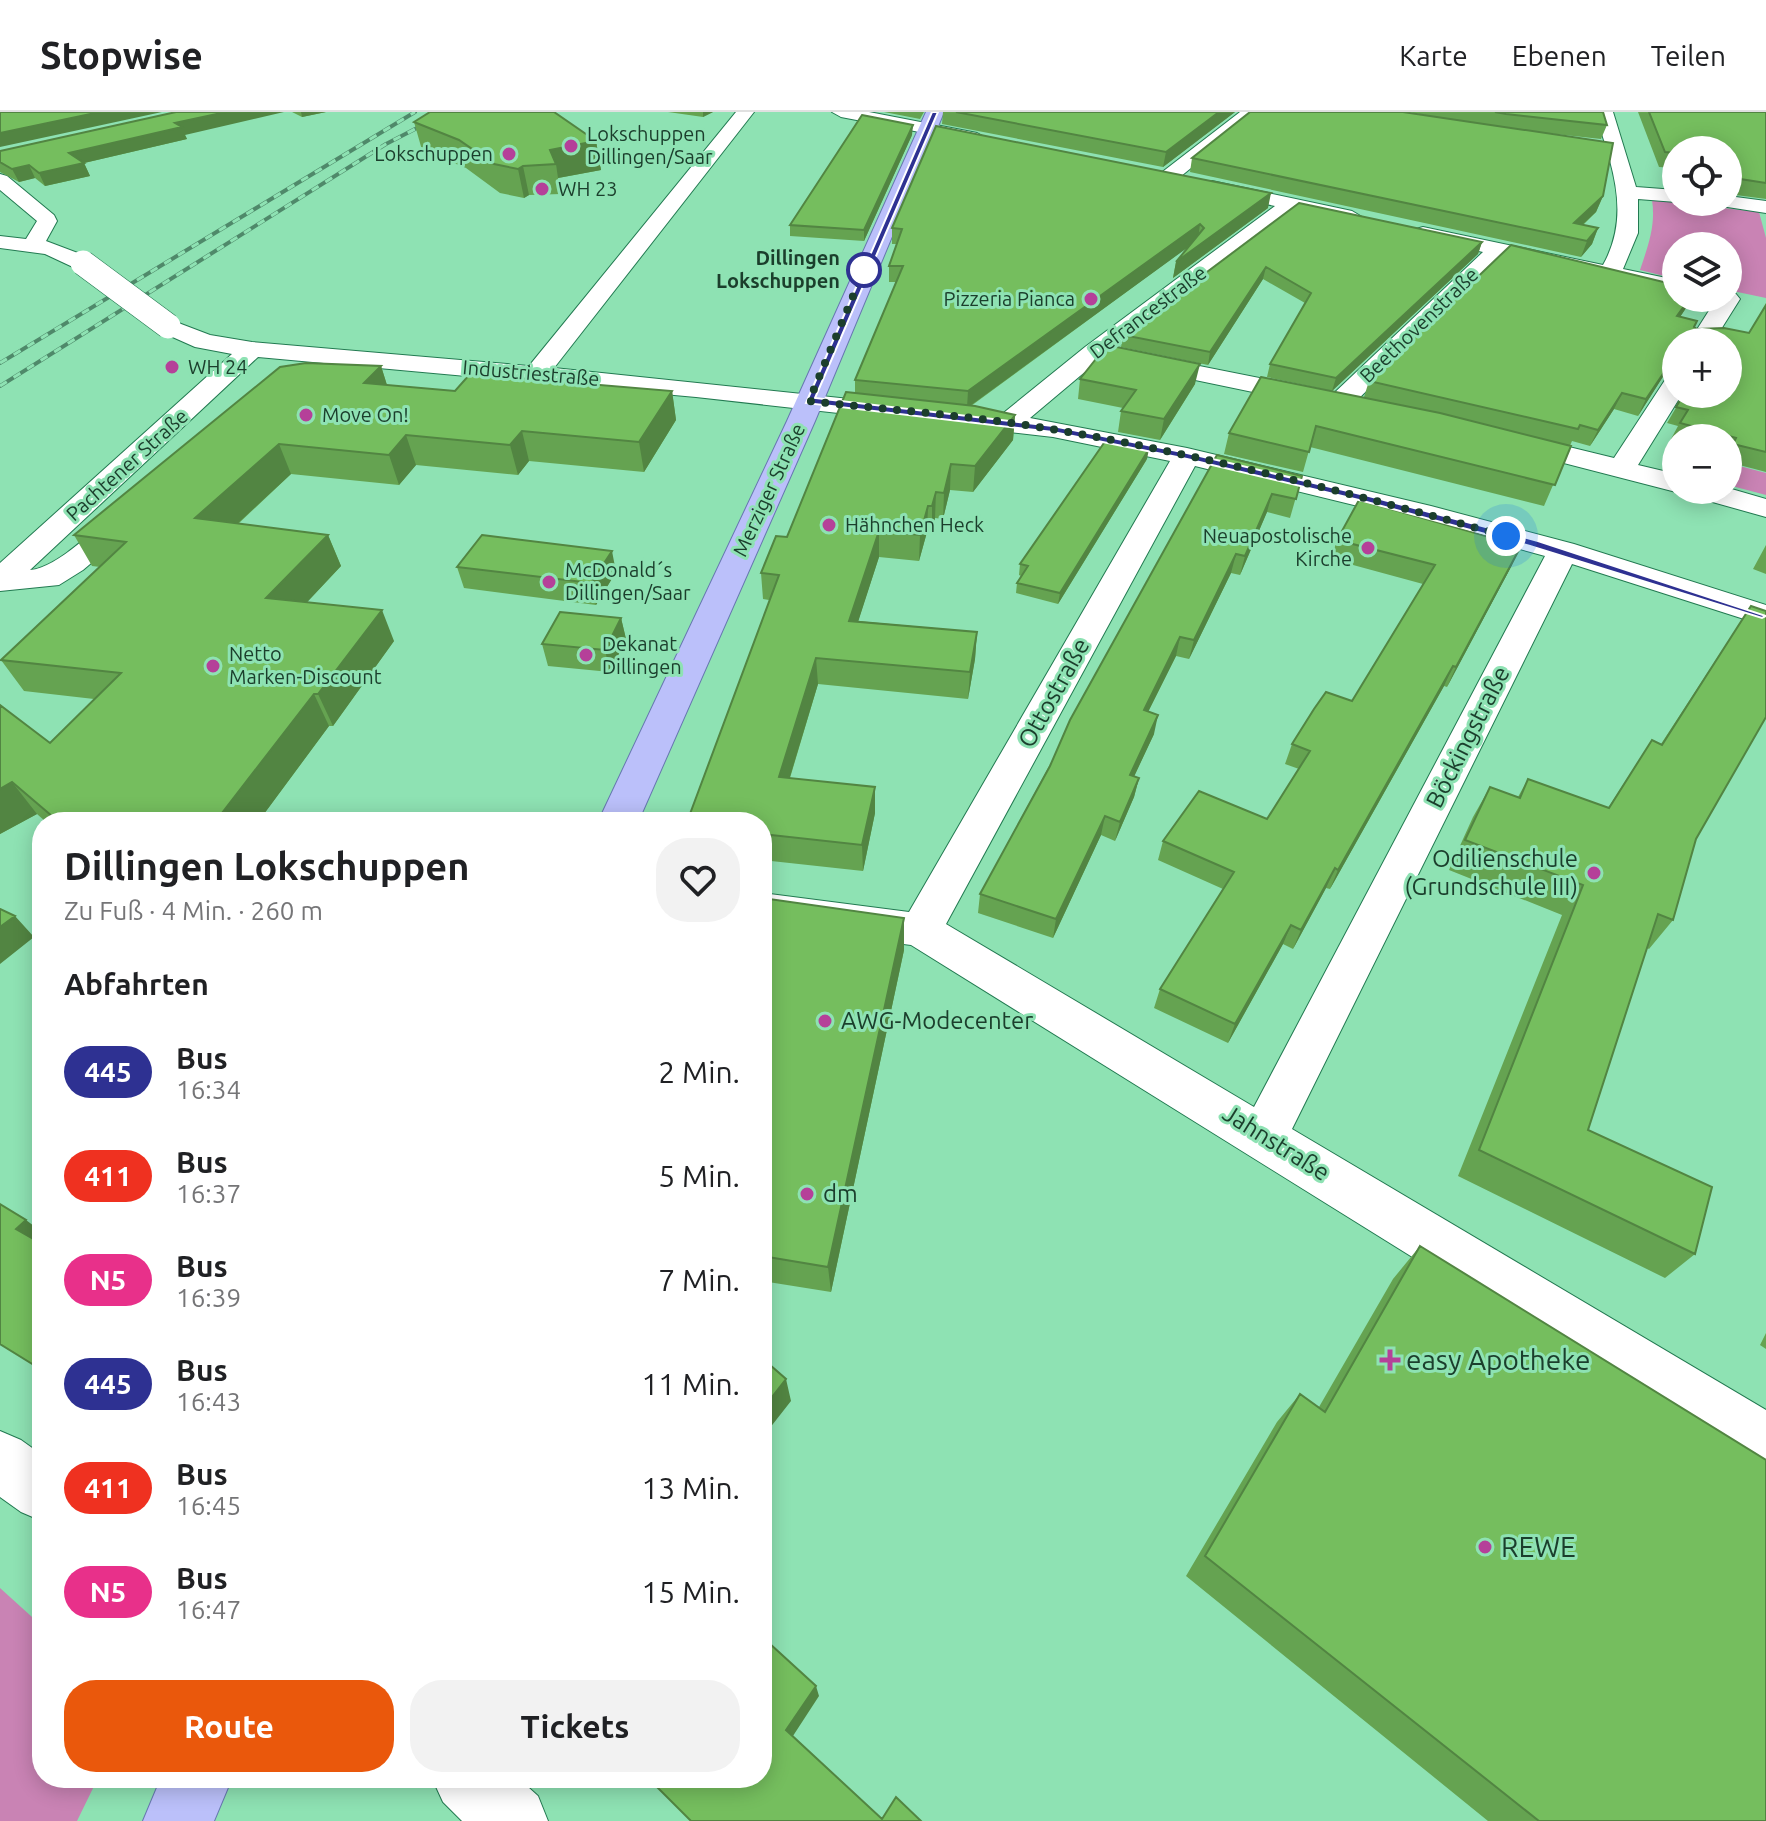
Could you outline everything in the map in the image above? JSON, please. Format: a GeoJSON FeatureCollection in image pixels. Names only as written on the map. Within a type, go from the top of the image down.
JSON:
{"type":"FeatureCollection","features":[{"type":"Feature","properties":{"kind":"main road","name":"Merziger Straße"},"geometry":{"type":"LineString","coordinates":[[623,812],[809,401],[931,121]]}},
{"type":"Feature","properties":{"kind":"main road"},"geometry":{"type":"LineString","coordinates":[[178,1821],[193,1788]]}},
{"type":"Feature","properties":{"kind":"street"},"geometry":{"type":"LineString","coordinates":[[537,373],[745,112]]}},
{"type":"Feature","properties":{"kind":"street"},"geometry":{"type":"LineString","coordinates":[[841,112],[931,121],[993,141]]}},
{"type":"Feature","properties":{"kind":"street"},"geometry":{"type":"LineString","coordinates":[[1251,112],[1161,176],[1365,220]]}},
{"type":"Feature","properties":{"kind":"street"},"geometry":{"type":"LineString","coordinates":[[1604,112],[1609,150],[1628,192],[1630,229],[1627,244],[1610,273]]}},
{"type":"Feature","properties":{"kind":"street"},"geometry":{"type":"LineString","coordinates":[[0,180],[44,215],[47,221],[33,244],[0,242]]}},
{"type":"Feature","properties":{"kind":"street"},"geometry":{"type":"LineString","coordinates":[[1628,192],[1662,195]]}},
{"type":"Feature","properties":{"kind":"street"},"geometry":{"type":"LineString","coordinates":[[0,233],[23,211],[22,198]]}},
{"type":"Feature","properties":{"kind":"street","name":"Defrancestraße"},"geometry":{"type":"LineString","coordinates":[[1008,423],[1094,352],[1291,204]]}},
{"type":"Feature","properties":{"kind":"street"},"geometry":{"type":"LineString","coordinates":[[1742,204],[1766,207]]}},
{"type":"Feature","properties":{"kind":"street"},"geometry":{"type":"LineString","coordinates":[[1409,230],[1662,284]]}},
{"type":"Feature","properties":{"kind":"street","name":"Industriestraße"},"geometry":{"type":"LineString","coordinates":[[33,244],[64,253],[83,263],[168,326],[204,342],[252,349],[696,389],[1008,423],[1182,465],[1420,512],[1563,551],[1766,616]]}},
{"type":"Feature","properties":{"kind":"street","name":"Beethovenstraße"},"geometry":{"type":"LineString","coordinates":[[1340,402],[1499,249]]}},
{"type":"Feature","properties":{"kind":"street"},"geometry":{"type":"LineString","coordinates":[[1742,302],[1753,304]]}},
{"type":"Feature","properties":{"kind":"street","name":"Pachtener Straße"},"geometry":{"type":"LineString","coordinates":[[0,580],[252,349]]}},
{"type":"Feature","properties":{"kind":"street"},"geometry":{"type":"LineString","coordinates":[[1094,352],[1371,409]]}},
{"type":"Feature","properties":{"kind":"street"},"geometry":{"type":"LineString","coordinates":[[309,381],[648,410],[672,408],[684,403],[696,389]]}},
{"type":"Feature","properties":{"kind":"street"},"geometry":{"type":"LineString","coordinates":[[1621,469],[1662,404]]}},
{"type":"Feature","properties":{"kind":"street"},"geometry":{"type":"LineString","coordinates":[[1486,435],[1662,479]]}},
{"type":"Feature","properties":{"kind":"street","name":"Ottostraße"},"geometry":{"type":"LineString","coordinates":[[921,930],[1182,465]]}},
{"type":"Feature","properties":{"kind":"street","name":"Pachtener Straße"},"geometry":{"type":"LineString","coordinates":[[0,580],[48,578],[72,563],[154,495]]}},
{"type":"Feature","properties":{"kind":"street"},"geometry":{"type":"LineString","coordinates":[[1742,501],[1766,508]]}},
{"type":"Feature","properties":{"kind":"street","name":"Böckingstraße"},"geometry":{"type":"LineString","coordinates":[[1264,1135],[1563,551]]}},
{"type":"Feature","properties":{"kind":"street","name":"Jahnstraße"},"geometry":{"type":"LineString","coordinates":[[772,910],[921,930],[1264,1135],[1766,1443]]}},
{"type":"Feature","properties":{"kind":"street"},"geometry":{"type":"LineString","coordinates":[[0,1461],[32,1484]]}},
{"type":"Feature","properties":{"kind":"street"},"geometry":{"type":"LineString","coordinates":[[478,1788],[513,1821]]}},
{"type":"Feature","properties":{"kind":"shaded area"},"geometry":{"type":"Polygon","coordinates":[[[1652,200],[1662,201],[1662,216],[1742,216],[1742,210],[1759,212],[1766,238],[1766,298],[1742,293],[1742,232],[1662,232],[1662,276],[1640,270],[1652,227],[1652,200]]]}},
{"type":"Feature","properties":{"kind":"shaded area"},"geometry":{"type":"Polygon","coordinates":[[[1742,467],[1766,473],[1766,495],[1742,489],[1742,467]]]}},
{"type":"Feature","properties":{"kind":"shaded area"},"geometry":{"type":"Polygon","coordinates":[[[0,1588],[32,1617],[32,1788],[93,1788],[77,1821],[0,1821],[0,1588]]]}},
{"type":"Feature","properties":{"kind":"building"},"geometry":{"type":"Polygon","coordinates":[[[0,112],[100,112],[0,133],[0,112]]]}},
{"type":"Feature","properties":{"kind":"building"},"geometry":{"type":"Polygon","coordinates":[[[176,112],[226,112],[175,123],[182,127],[69,153],[84,163],[39,173],[29,165],[12,169],[0,162],[0,151],[176,112]]]}},
{"type":"Feature","properties":{"kind":"building"},"geometry":{"type":"Polygon","coordinates":[[[430,112],[554,112],[596,141],[550,150],[556,164],[518,169],[494,164],[459,140],[414,122],[430,112]]]}},
{"type":"Feature","properties":{"kind":"building"},"geometry":{"type":"Polygon","coordinates":[[[956,112],[1219,112],[1166,152],[956,112]]]}},
{"type":"Feature","properties":{"kind":"building"},"geometry":{"type":"Polygon","coordinates":[[[1250,112],[1403,112],[1613,143],[1603,196],[1574,223],[1598,228],[1587,241],[1192,158],[1250,112]]]}},
{"type":"Feature","properties":{"kind":"building"},"geometry":{"type":"Polygon","coordinates":[[[1495,112],[1603,112],[1607,125],[1506,114],[1495,112]]]}},
{"type":"Feature","properties":{"kind":"building"},"geometry":{"type":"Polygon","coordinates":[[[1649,112],[1766,112],[1766,183],[1742,179],[1742,136],[1662,136],[1662,144],[1649,112]]]}},
{"type":"Feature","properties":{"kind":"building"},"geometry":{"type":"Polygon","coordinates":[[[862,115],[913,125],[864,230],[790,225],[862,115]]]}},
{"type":"Feature","properties":{"kind":"building"},"geometry":{"type":"Polygon","coordinates":[[[936,126],[1271,193],[1176,262],[1204,228],[1200,224],[968,391],[855,380],[903,266],[889,266],[902,229],[892,228],[936,126]]]}},
{"type":"Feature","properties":{"kind":"building"},"geometry":{"type":"Polygon","coordinates":[[[1299,203],[1482,242],[1336,378],[1270,364],[1311,293],[1266,267],[1210,352],[1123,335],[1299,203]]]}},
{"type":"Feature","properties":{"kind":"building"},"geometry":{"type":"Polygon","coordinates":[[[1511,245],[1662,282],[1662,312],[1680,312],[1677,316],[1697,321],[1696,328],[1662,328],[1662,375],[1646,399],[1622,393],[1598,430],[1580,425],[1578,429],[1369,381],[1511,245]]]}},
{"type":"Feature","properties":{"kind":"building"},"geometry":{"type":"Polygon","coordinates":[[[1766,305],[1766,452],[1742,446],[1742,424],[1680,423],[1688,410],[1680,408],[1742,408],[1742,332],[1749,333],[1766,305]]]}},
{"type":"Feature","properties":{"kind":"building"},"geometry":{"type":"Polygon","coordinates":[[[1107,345],[1200,364],[1164,419],[1121,411],[1136,390],[1080,379],[1107,345]]]}},
{"type":"Feature","properties":{"kind":"building"},"geometry":{"type":"Polygon","coordinates":[[[306,363],[381,366],[364,383],[455,391],[470,374],[672,391],[639,442],[522,431],[510,445],[406,435],[389,455],[279,444],[195,518],[328,535],[266,598],[382,610],[223,812],[47,812],[12,782],[0,789],[0,705],[50,743],[121,673],[1,660],[126,542],[74,535],[280,367],[306,363]]]}},
{"type":"Feature","properties":{"kind":"building"},"geometry":{"type":"Polygon","coordinates":[[[1261,377],[1440,413],[1571,446],[1555,485],[1316,426],[1309,452],[1229,433],[1261,377]]]}},
{"type":"Feature","properties":{"kind":"building"},"geometry":{"type":"Polygon","coordinates":[[[846,392],[975,406],[1015,415],[975,466],[951,464],[944,493],[936,492],[932,506],[928,506],[920,535],[879,531],[849,621],[977,632],[970,672],[816,658],[779,777],[875,787],[862,845],[772,835],[772,812],[691,812],[779,575],[761,573],[776,536],[787,537],[846,392]]]}},
{"type":"Feature","properties":{"kind":"building"},"geometry":{"type":"Polygon","coordinates":[[[1106,440],[1149,449],[1060,593],[1017,583],[1028,566],[1020,564],[1106,440]]]}},
{"type":"Feature","properties":{"kind":"building"},"geometry":{"type":"Polygon","coordinates":[[[1217,455],[1302,476],[1296,499],[1272,494],[1245,556],[1236,554],[1194,640],[1180,637],[1144,710],[1158,715],[1130,775],[1139,778],[1120,822],[1105,816],[1056,919],[980,894],[1050,766],[1070,720],[1217,455]]]}},
{"type":"Feature","properties":{"kind":"building"},"geometry":{"type":"Polygon","coordinates":[[[1359,500],[1521,546],[1456,667],[1453,666],[1338,870],[1335,868],[1301,930],[1291,925],[1235,1024],[1160,989],[1234,872],[1163,841],[1199,791],[1267,819],[1310,751],[1292,744],[1314,709],[1326,692],[1352,701],[1435,565],[1337,540],[1359,500]]]}},
{"type":"Feature","properties":{"kind":"building"},"geometry":{"type":"Polygon","coordinates":[[[482,535],[612,551],[591,583],[457,567],[482,535]]]}},
{"type":"Feature","properties":{"kind":"building"},"geometry":{"type":"Polygon","coordinates":[[[1751,606],[1766,611],[1766,717],[1696,839],[1673,920],[1658,914],[1588,1130],[1712,1187],[1695,1254],[1479,1150],[1583,885],[1465,840],[1490,787],[1520,798],[1528,779],[1609,808],[1652,740],[1662,745],[1751,606]]]}},
{"type":"Feature","properties":{"kind":"building"},"geometry":{"type":"Polygon","coordinates":[[[560,612],[621,618],[605,650],[542,644],[560,612]]]}},
{"type":"Feature","properties":{"kind":"building"},"geometry":{"type":"Polygon","coordinates":[[[772,899],[904,918],[828,1267],[772,1258],[772,899]]]}},
{"type":"Feature","properties":{"kind":"building"},"geometry":{"type":"Polygon","coordinates":[[[0,909],[15,916],[0,927],[0,909]]]}},
{"type":"Feature","properties":{"kind":"building"},"geometry":{"type":"Polygon","coordinates":[[[0,1204],[26,1220],[16,1229],[32,1238],[32,1364],[0,1344],[0,1204]]]}},
{"type":"Feature","properties":{"kind":"building","name":"REWE"},"geometry":{"type":"Polygon","coordinates":[[[1420,1246],[1766,1460],[1766,1821],[1539,1821],[1205,1556],[1300,1394],[1325,1412],[1420,1246]]]}},
{"type":"Feature","properties":{"kind":"building"},"geometry":{"type":"Polygon","coordinates":[[[772,1367],[786,1379],[772,1397],[772,1367]]]}},
{"type":"Feature","properties":{"kind":"building"},"geometry":{"type":"Polygon","coordinates":[[[772,1646],[816,1686],[786,1730],[882,1819],[896,1797],[921,1821],[691,1821],[658,1788],[772,1788],[772,1646]]]}},
{"type":"Feature","properties":{"kind":"railway"},"geometry":{"type":"LineString","coordinates":[[0,363],[415,112]]}},
{"type":"Feature","properties":{"kind":"railway"},"geometry":{"type":"LineString","coordinates":[[0,386],[386,144],[448,112]]}},
{"type":"Feature","properties":{"kind":"bus line","name":"445"},"geometry":{"type":"LineString","coordinates":[[935,112],[809,401],[1053,429],[1187,456],[1365,498],[1534,543],[1766,616]]}},
{"type":"Feature","properties":{"kind":"place","name":"Lokschuppen Dillingen/Saar"},"geometry":{"type":"Point","coordinates":[571,146]}},
{"type":"Feature","properties":{"kind":"place","name":"Lokschuppen"},"geometry":{"type":"Point","coordinates":[509,154]}},
{"type":"Feature","properties":{"kind":"place","name":"WH 23"},"geometry":{"type":"Point","coordinates":[542,189]}},
{"type":"Feature","properties":{"kind":"place","name":"Dillingen Lokschuppen"},"geometry":{"type":"Point","coordinates":[864,270]}},
{"type":"Feature","properties":{"kind":"place","name":"Pizzeria Pianca"},"geometry":{"type":"Point","coordinates":[1091,299]}},
{"type":"Feature","properties":{"kind":"place","name":"WH 24"},"geometry":{"type":"Point","coordinates":[172,367]}},
{"type":"Feature","properties":{"kind":"place","name":"Move On!"},"geometry":{"type":"Point","coordinates":[306,415]}},
{"type":"Feature","properties":{"kind":"place","name":"Hähnchen Heck"},"geometry":{"type":"Point","coordinates":[829,525]}},
{"type":"Feature","properties":{"kind":"place","name":"Neuapostolische Kirche"},"geometry":{"type":"Point","coordinates":[1368,548]}},
{"type":"Feature","properties":{"kind":"place","name":"McDonald´s Dillingen/Saar"},"geometry":{"type":"Point","coordinates":[549,582]}},
{"type":"Feature","properties":{"kind":"place","name":"Dekanat Dillingen"},"geometry":{"type":"Point","coordinates":[586,655]}},
{"type":"Feature","properties":{"kind":"place","name":"Netto Marken-Discount"},"geometry":{"type":"Point","coordinates":[213,666]}},
{"type":"Feature","properties":{"kind":"place","name":"Odilienschule (Grundschule III)"},"geometry":{"type":"Point","coordinates":[1594,873]}},
{"type":"Feature","properties":{"kind":"place","name":"AWG-Modecenter"},"geometry":{"type":"Point","coordinates":[825,1021]}},
{"type":"Feature","properties":{"kind":"place","name":"dm"},"geometry":{"type":"Point","coordinates":[807,1194]}},
{"type":"Feature","properties":{"kind":"place","name":"easy Apotheke"},"geometry":{"type":"Point","coordinates":[1390,1360]}},
{"type":"Feature","properties":{"kind":"place","name":"REWE"},"geometry":{"type":"Point","coordinates":[1485,1547]}},
{"type":"Feature","properties":{"kind":"route"},"geometry":{"type":"LineString","coordinates":[[864,270],[809,401],[1008,423],[1107,439],[1310,484],[1506,536]]}}]}
